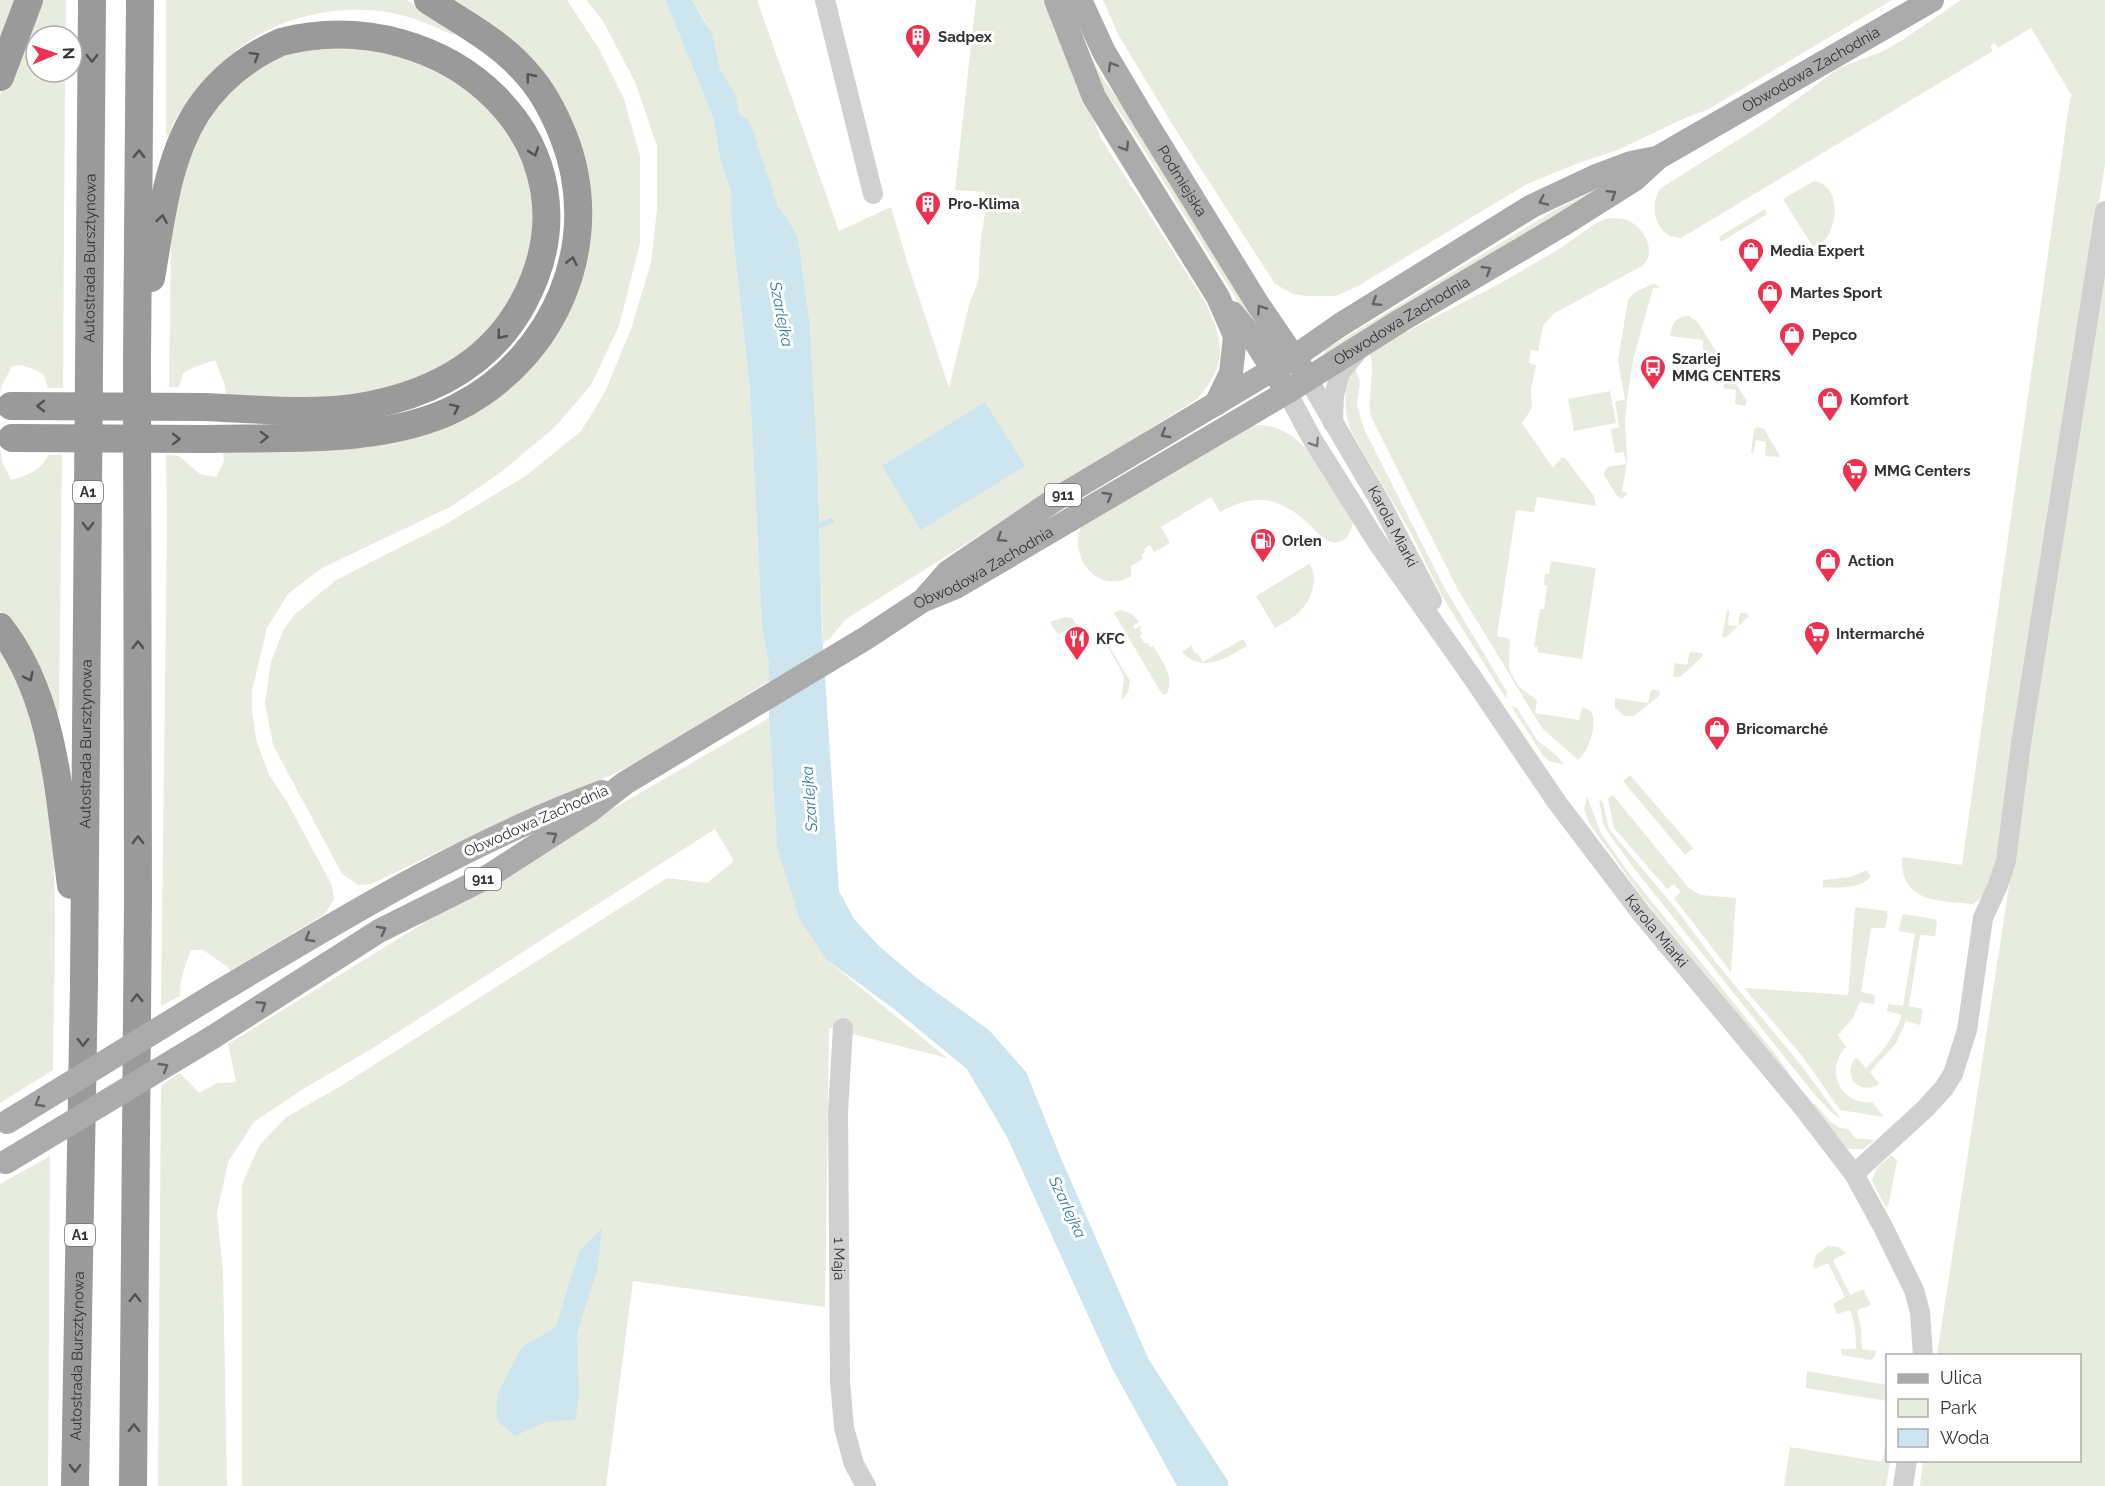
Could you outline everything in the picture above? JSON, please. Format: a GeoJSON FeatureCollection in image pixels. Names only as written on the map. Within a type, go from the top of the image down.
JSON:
{"type":"FeatureCollection","features":[{"type":"Feature","properties":{"kind":"highway"},"geometry":{"type":"LineString","coordinates":[[0,77],[29,0]]}},
{"type":"Feature","properties":{"kind":"highway","name":"Autostrada Bursztynowa"},"geometry":{"type":"LineString","coordinates":[[75,1486],[84,983],[92,0]]}},
{"type":"Feature","properties":{"kind":"highway"},"geometry":{"type":"LineString","coordinates":[[133,1486],[138,898],[137,359],[140,0]]}},
{"type":"Feature","properties":{"kind":"highway"},"geometry":{"type":"LineString","coordinates":[[6,438],[206,439],[341,435],[384,430],[439,415],[474,398],[507,373],[538,341],[558,305],[575,250],[578,205],[573,169],[557,122],[535,83],[507,53],[428,0]]}},
{"type":"Feature","properties":{"kind":"highway"},"geometry":{"type":"LineString","coordinates":[[6,406],[204,406],[292,410],[334,409],[368,406],[391,400],[419,392],[449,379],[489,350],[516,316],[529,293],[543,249],[546,207],[540,170],[525,127],[511,103],[484,75],[452,51],[424,37],[389,28],[355,25],[317,29],[266,49],[247,60],[229,74],[197,112],[186,132],[175,161],[166,193],[137,359]]}},
{"type":"Feature","properties":{"kind":"highway"},"geometry":{"type":"LineString","coordinates":[[0,627],[19,657],[34,687],[43,713],[54,767],[84,983]]}},
{"type":"Feature","properties":{"kind":"main road","name":"Podmiejska"},"geometry":{"type":"LineString","coordinates":[[1056,0],[1094,97],[1218,297]]}},
{"type":"Feature","properties":{"kind":"main road","name":"Podmiejska"},"geometry":{"type":"LineString","coordinates":[[1080,0],[1104,52],[1137,107],[1257,303],[1308,379]]}},
{"type":"Feature","properties":{"kind":"main road","name":"Obwodowa Zachodnia"},"geometry":{"type":"LineString","coordinates":[[922,601],[956,587],[1287,392],[1635,179],[1659,157],[1932,0]]}},
{"type":"Feature","properties":{"kind":"main road","name":"Obwodowa Zachodnia"},"geometry":{"type":"LineString","coordinates":[[922,601],[948,572],[1053,501],[1294,357],[1340,325],[1532,206],[1596,176],[1631,163],[1659,157]]}},
{"type":"Feature","properties":{"kind":"main road"},"geometry":{"type":"LineString","coordinates":[[1218,297],[1252,338],[1287,392]]}},
{"type":"Feature","properties":{"kind":"main road"},"geometry":{"type":"LineString","coordinates":[[1216,404],[1231,373],[1235,336],[1218,297]]}},
{"type":"Feature","properties":{"kind":"main road","name":"911"},"geometry":{"type":"LineString","coordinates":[[625,783],[866,638],[922,601]]}},
{"type":"Feature","properties":{"kind":"main road","name":"Obwodowa Zachodnia"},"geometry":{"type":"LineString","coordinates":[[4,1124],[354,911],[466,851],[564,806],[625,783]]}},
{"type":"Feature","properties":{"kind":"main road","name":"Obwodowa Zachodnia"},"geometry":{"type":"LineString","coordinates":[[3,1164],[213,1037],[379,931],[487,878],[588,812],[625,783]]}},
{"type":"Feature","properties":{"kind":"street"},"geometry":{"type":"LineString","coordinates":[[825,0],[873,194]]}},
{"type":"Feature","properties":{"kind":"street"},"geometry":{"type":"LineString","coordinates":[[1854,1174],[1926,1108],[1944,1088],[1953,1074],[1967,1030],[1983,918],[2006,861],[2021,744],[2105,211]]}},
{"type":"Feature","properties":{"kind":"street"},"geometry":{"type":"LineString","coordinates":[[1334,423],[1334,396],[1340,373],[1362,345]]}},
{"type":"Feature","properties":{"kind":"street","name":"Karola Miarki"},"geometry":{"type":"LineString","coordinates":[[1308,379],[1378,500],[1472,677]]}},
{"type":"Feature","properties":{"kind":"street","name":"Karola Miarki"},"geometry":{"type":"LineString","coordinates":[[1287,392],[1311,437],[1377,542],[1556,801],[1641,913],[1815,1122],[1854,1174],[1914,1290],[1920,1312],[1923,1354]]}},
{"type":"Feature","properties":{"kind":"street","name":"1 Maja"},"geometry":{"type":"LineString","coordinates":[[843,1028],[838,1112],[840,1380],[844,1428],[854,1464],[866,1486]]}},
{"type":"Feature","properties":{"kind":"street"},"geometry":{"type":"LineString","coordinates":[[1902,1486],[1907,1462]]}},
{"type":"Feature","properties":{"kind":"green space"},"geometry":{"type":"Polygon","coordinates":[[[0,0],[17,0],[0,46],[0,0]]]}},
{"type":"Feature","properties":{"kind":"green space"},"geometry":{"type":"Polygon","coordinates":[[[38,0],[66,0],[66,24],[28,24],[38,0]]]}},
{"type":"Feature","properties":{"kind":"green space"},"geometry":{"type":"Polygon","coordinates":[[[166,0],[407,0],[455,32],[453,35],[408,17],[371,10],[329,12],[287,22],[249,41],[225,60],[184,107],[169,137],[166,134],[166,0]]]}},
{"type":"Feature","properties":{"kind":"green space"},"geometry":{"type":"Polygon","coordinates":[[[450,0],[567,0],[599,49],[624,99],[640,156],[640,243],[619,326],[591,385],[555,427],[501,472],[452,506],[322,568],[288,594],[267,628],[252,691],[256,739],[269,775],[287,802],[332,885],[334,899],[325,914],[230,971],[228,967],[203,950],[191,950],[183,972],[180,996],[161,1006],[166,455],[179,456],[200,474],[216,477],[224,461],[223,449],[340,446],[536,360],[581,160],[450,0]]]}},
{"type":"Feature","properties":{"kind":"green space"},"geometry":{"type":"Polygon","coordinates":[[[586,0],[665,0],[713,117],[720,158],[731,193],[731,217],[750,391],[762,627],[769,665],[769,681],[640,761],[578,791],[507,819],[371,884],[358,885],[342,874],[273,745],[265,703],[271,662],[283,631],[294,615],[336,580],[446,524],[527,475],[581,431],[604,394],[631,329],[651,263],[657,209],[657,146],[635,82],[603,21],[586,0]]]}},
{"type":"Feature","properties":{"kind":"green space"},"geometry":{"type":"Polygon","coordinates":[[[692,0],[757,0],[839,231],[891,207],[949,388],[970,301],[978,281],[981,237],[988,198],[984,192],[955,190],[976,0],[1045,0],[1080,79],[1100,137],[1204,300],[1219,340],[1219,363],[1197,399],[846,619],[823,643],[818,475],[810,325],[798,236],[781,209],[748,195],[750,167],[742,138],[741,121],[720,69],[707,24],[692,0]]]}},
{"type":"Feature","properties":{"kind":"green space"},"geometry":{"type":"Polygon","coordinates":[[[1103,0],[1892,0],[1707,110],[1687,117],[1618,150],[1527,184],[1358,286],[1336,296],[1307,296],[1293,294],[1275,284],[1179,135],[1119,36],[1103,0]]]}},
{"type":"Feature","properties":{"kind":"green space"},"geometry":{"type":"Polygon","coordinates":[[[1961,0],[2105,0],[2105,164],[2011,761],[2003,839],[1992,879],[1984,894],[1973,904],[1935,900],[1914,891],[1907,883],[1903,872],[1902,857],[1962,865],[2072,96],[2031,28],[1998,48],[1995,43],[1990,46],[1993,51],[1681,238],[1665,233],[1656,220],[1655,212],[1657,195],[1661,188],[1763,124],[1839,68],[1881,52],[1901,41],[1961,0]]]}},
{"type":"Feature","properties":{"kind":"green space"},"geometry":{"type":"Polygon","coordinates":[[[1073,24],[1105,82],[1138,125],[1270,341],[1262,340],[1136,137],[1090,74],[1073,24]]]}},
{"type":"Feature","properties":{"kind":"green space"},"geometry":{"type":"Polygon","coordinates":[[[24,35],[24,84],[65,84],[63,388],[48,388],[44,375],[16,365],[12,366],[1,387],[0,394],[0,95],[24,35]]]}},
{"type":"Feature","properties":{"kind":"green space"},"geometry":{"type":"Polygon","coordinates":[[[358,35],[486,89],[532,183],[532,251],[506,311],[457,362],[379,393],[300,400],[226,395],[215,360],[183,373],[179,387],[169,387],[171,235],[182,178],[205,120],[253,68],[296,45],[358,35]]]}},
{"type":"Feature","properties":{"kind":"green space"},"geometry":{"type":"Polygon","coordinates":[[[1634,170],[1324,355],[1325,350],[1555,210],[1634,170]]]}},
{"type":"Feature","properties":{"kind":"green space"},"geometry":{"type":"Polygon","coordinates":[[[1814,181],[1823,184],[1829,190],[1833,197],[1835,215],[1830,233],[1825,240],[1813,247],[1783,199],[1814,181]]]}},
{"type":"Feature","properties":{"kind":"green space"},"geometry":{"type":"Polygon","coordinates":[[[1765,209],[1767,214],[1721,242],[1719,237],[1765,209]]]}},
{"type":"Feature","properties":{"kind":"green space"},"geometry":{"type":"Polygon","coordinates":[[[1608,218],[1627,220],[1639,228],[1649,247],[1647,260],[1642,266],[1553,314],[1543,326],[1538,351],[1531,350],[1529,363],[1536,365],[1531,390],[1532,408],[1522,423],[1553,468],[1562,457],[1565,458],[1594,496],[1596,506],[1537,497],[1534,512],[1516,510],[1497,636],[1510,639],[1509,668],[1519,687],[1537,700],[1535,713],[1579,720],[1582,707],[1591,711],[1593,730],[1586,751],[1578,760],[1542,728],[1457,588],[1371,417],[1372,367],[1369,351],[1501,283],[1559,249],[1596,223],[1608,218]]]}},
{"type":"Feature","properties":{"kind":"green space"},"geometry":{"type":"Polygon","coordinates":[[[2105,261],[2105,1486],[1920,1486],[1923,1462],[2081,1462],[2081,1354],[1937,1354],[2105,261]]]}},
{"type":"Feature","properties":{"kind":"green space"},"geometry":{"type":"Polygon","coordinates":[[[1656,284],[1659,288],[1653,288],[1633,360],[1627,400],[1625,419],[1627,458],[1622,491],[1628,493],[1622,499],[1617,496],[1604,475],[1608,467],[1626,464],[1624,452],[1615,453],[1611,429],[1619,427],[1615,402],[1625,399],[1618,360],[1628,300],[1634,293],[1656,284]]]}},
{"type":"Feature","properties":{"kind":"green space"},"geometry":{"type":"Polygon","coordinates":[[[1689,316],[1698,322],[1717,356],[1703,355],[1703,340],[1670,336],[1675,322],[1680,317],[1689,316]]]}},
{"type":"Feature","properties":{"kind":"green space"},"geometry":{"type":"Polygon","coordinates":[[[1355,368],[1360,381],[1357,404],[1364,429],[1444,587],[1507,692],[1506,699],[1442,596],[1411,533],[1351,431],[1345,399],[1348,382],[1355,368]]]}},
{"type":"Feature","properties":{"kind":"green space"},"geometry":{"type":"Polygon","coordinates":[[[1726,375],[1730,375],[1747,401],[1745,406],[1735,404],[1736,390],[1723,388],[1726,375]]]}},
{"type":"Feature","properties":{"kind":"green space"},"geometry":{"type":"Polygon","coordinates":[[[1610,391],[1616,423],[1574,431],[1568,399],[1610,391]]]}},
{"type":"Feature","properties":{"kind":"green space"},"geometry":{"type":"Polygon","coordinates":[[[1255,425],[1273,427],[1289,434],[1314,459],[1353,521],[1346,538],[1339,542],[1326,540],[1297,514],[1276,503],[1256,500],[1220,512],[1211,497],[1161,527],[1170,543],[1154,552],[1150,545],[1144,549],[1145,553],[1141,555],[1143,559],[1131,566],[1131,576],[1119,581],[1107,581],[1097,577],[1088,569],[1078,547],[1083,523],[1239,429],[1255,425]]]}},
{"type":"Feature","properties":{"kind":"green space"},"geometry":{"type":"Polygon","coordinates":[[[1757,427],[1764,429],[1779,457],[1765,456],[1766,442],[1756,440],[1753,453],[1751,453],[1754,429],[1757,427]]]}},
{"type":"Feature","properties":{"kind":"green space"},"geometry":{"type":"Polygon","coordinates":[[[0,446],[2,462],[11,480],[37,469],[48,455],[62,455],[59,714],[53,713],[13,627],[0,611],[0,446]]]}},
{"type":"Feature","properties":{"kind":"green space"},"geometry":{"type":"Polygon","coordinates":[[[1551,561],[1596,568],[1582,659],[1537,652],[1538,647],[1534,647],[1540,609],[1544,609],[1547,586],[1544,585],[1545,574],[1549,574],[1551,561]]]}},
{"type":"Feature","properties":{"kind":"green space"},"geometry":{"type":"Polygon","coordinates":[[[1309,564],[1314,582],[1307,602],[1294,617],[1275,628],[1256,596],[1309,564]]]}},
{"type":"Feature","properties":{"kind":"green space"},"geometry":{"type":"Polygon","coordinates":[[[1121,610],[1132,614],[1139,622],[1133,626],[1135,629],[1141,626],[1140,630],[1143,634],[1140,636],[1145,644],[1153,646],[1163,663],[1169,681],[1167,694],[1162,694],[1114,613],[1121,610]]]}},
{"type":"Feature","properties":{"kind":"green space"},"geometry":{"type":"Polygon","coordinates":[[[1727,610],[1729,611],[1728,625],[1738,626],[1740,613],[1747,613],[1749,616],[1725,638],[1722,637],[1727,610]]]}},
{"type":"Feature","properties":{"kind":"green space"},"geometry":{"type":"Polygon","coordinates":[[[1088,611],[1130,681],[1128,693],[1121,700],[1124,680],[1122,672],[1088,611]]]}},
{"type":"Feature","properties":{"kind":"green space"},"geometry":{"type":"Polygon","coordinates":[[[1065,617],[1072,618],[1076,624],[1058,635],[1050,622],[1065,617]]]}},
{"type":"Feature","properties":{"kind":"green space"},"geometry":{"type":"Polygon","coordinates":[[[1243,639],[1247,646],[1214,662],[1206,663],[1198,662],[1182,652],[1192,645],[1194,653],[1197,653],[1203,662],[1243,639]]]}},
{"type":"Feature","properties":{"kind":"green space"},"geometry":{"type":"Polygon","coordinates":[[[0,647],[23,696],[38,747],[48,800],[55,908],[53,1070],[0,1103],[0,647]]]}},
{"type":"Feature","properties":{"kind":"green space"},"geometry":{"type":"Polygon","coordinates":[[[1690,652],[1702,653],[1703,656],[1680,677],[1673,677],[1675,663],[1687,665],[1690,652]]]}},
{"type":"Feature","properties":{"kind":"green space"},"geometry":{"type":"Polygon","coordinates":[[[1651,690],[1659,690],[1660,695],[1634,716],[1624,716],[1615,708],[1615,698],[1648,703],[1651,690]]]}},
{"type":"Feature","properties":{"kind":"green space"},"geometry":{"type":"Polygon","coordinates":[[[1511,706],[1517,708],[1537,740],[1557,756],[1564,765],[1549,761],[1544,757],[1511,706]]]}},
{"type":"Feature","properties":{"kind":"green space"},"geometry":{"type":"Polygon","coordinates":[[[769,718],[777,848],[827,960],[947,1058],[829,1028],[825,1307],[633,1281],[606,1486],[242,1486],[242,1184],[259,1146],[285,1118],[341,1086],[667,878],[707,883],[734,861],[715,829],[254,1122],[228,1162],[217,1213],[223,1271],[227,1486],[158,1486],[161,1085],[180,1073],[199,1093],[217,1083],[236,1082],[228,1044],[535,854],[769,718]]]}},
{"type":"Feature","properties":{"kind":"green space"},"geometry":{"type":"Polygon","coordinates":[[[1630,775],[1693,848],[1685,855],[1623,781],[1630,775]]]}},
{"type":"Feature","properties":{"kind":"green space"},"geometry":{"type":"Polygon","coordinates":[[[1613,795],[1688,887],[1700,895],[1736,898],[1731,972],[1674,898],[1681,892],[1674,884],[1667,889],[1614,828],[1608,799],[1613,795]]]}},
{"type":"Feature","properties":{"kind":"green space"},"geometry":{"type":"Polygon","coordinates":[[[1587,797],[1601,833],[1628,872],[1776,1055],[1805,1096],[1643,898],[1589,823],[1584,808],[1587,797]]]}},
{"type":"Feature","properties":{"kind":"green space"},"geometry":{"type":"Polygon","coordinates":[[[1599,798],[1603,803],[1609,829],[1801,1065],[1841,1119],[1815,1095],[1633,867],[1603,823],[1599,798]]]}},
{"type":"Feature","properties":{"kind":"green space"},"geometry":{"type":"Polygon","coordinates":[[[1866,870],[1871,877],[1860,884],[1823,887],[1823,880],[1851,877],[1866,870]]]}},
{"type":"Feature","properties":{"kind":"green space"},"geometry":{"type":"Polygon","coordinates":[[[1855,907],[1886,911],[1888,914],[1885,928],[1871,928],[1861,992],[1875,995],[1874,1004],[1860,1002],[1853,1018],[1838,1035],[1846,1047],[1839,1056],[1836,1075],[1844,1092],[1851,1098],[1872,1102],[1884,1117],[1840,1110],[1802,1056],[1744,988],[1848,995],[1855,907]]]}},
{"type":"Feature","properties":{"kind":"green space"},"geometry":{"type":"Polygon","coordinates":[[[1904,914],[1935,919],[1937,922],[1935,936],[1920,935],[1909,1006],[1923,1009],[1920,1025],[1906,1021],[1896,1043],[1870,1072],[1879,1084],[1865,1088],[1859,1086],[1851,1077],[1852,1064],[1856,1057],[1866,1068],[1892,1037],[1902,1015],[1887,1011],[1888,1004],[1903,1006],[1915,934],[1899,931],[1904,914]]]}},
{"type":"Feature","properties":{"kind":"green space"},"geometry":{"type":"Polygon","coordinates":[[[1811,1104],[1815,1104],[1832,1123],[1840,1128],[1848,1129],[1855,1138],[1875,1140],[1863,1149],[1848,1149],[1811,1104]]]}},
{"type":"Feature","properties":{"kind":"green space"},"geometry":{"type":"Polygon","coordinates":[[[1891,1155],[1897,1160],[1889,1203],[1886,1208],[1872,1181],[1876,1169],[1891,1155]]]}},
{"type":"Feature","properties":{"kind":"green space"},"geometry":{"type":"Polygon","coordinates":[[[50,1156],[48,1486],[0,1486],[0,1184],[50,1156]]]}},
{"type":"Feature","properties":{"kind":"green space"},"geometry":{"type":"Polygon","coordinates":[[[1828,1246],[1838,1247],[1846,1253],[1833,1260],[1850,1295],[1863,1289],[1871,1305],[1857,1310],[1862,1349],[1876,1351],[1874,1358],[1870,1360],[1842,1355],[1841,1349],[1856,1349],[1852,1315],[1850,1310],[1837,1314],[1833,1304],[1845,1297],[1828,1263],[1815,1269],[1813,1266],[1816,1255],[1828,1246]]]}},
{"type":"Feature","properties":{"kind":"green space"},"geometry":{"type":"Polygon","coordinates":[[[1807,1371],[1886,1385],[1886,1401],[1806,1388],[1807,1371]]]}},
{"type":"Feature","properties":{"kind":"green space"},"geometry":{"type":"Polygon","coordinates":[[[1886,1443],[1886,1462],[1890,1462],[1886,1486],[1784,1486],[1790,1447],[1882,1462],[1886,1443]]]}},
{"type":"Feature","properties":{"kind":"water"},"geometry":{"type":"Polygon","coordinates":[[[665,0],[692,0],[712,34],[720,69],[735,94],[742,138],[750,167],[748,195],[781,209],[798,236],[810,325],[818,475],[822,631],[839,891],[854,919],[879,946],[918,979],[989,1030],[1026,1072],[1149,1360],[1228,1481],[1228,1486],[1177,1486],[1112,1368],[1007,1137],[967,1069],[894,1009],[827,960],[800,920],[777,848],[769,718],[769,665],[762,627],[750,391],[731,217],[731,193],[720,158],[713,117],[665,0]]]}},
{"type":"Feature","properties":{"kind":"water"},"geometry":{"type":"Polygon","coordinates":[[[985,402],[1025,466],[921,530],[882,466],[985,402]]]}},
{"type":"Feature","properties":{"kind":"water"},"geometry":{"type":"Polygon","coordinates":[[[602,1228],[598,1267],[577,1334],[579,1397],[575,1420],[545,1422],[515,1436],[497,1421],[497,1395],[522,1347],[556,1327],[579,1251],[602,1228]]]}},
{"type":"Feature","properties":{"kind":"waterway","name":"Szarlejka"},"geometry":{"type":"LineString","coordinates":[[735,131],[760,206],[770,246]]}},
{"type":"Feature","properties":{"kind":"waterway"},"geometry":{"type":"LineString","coordinates":[[812,528],[831,521]]}},
{"type":"Feature","properties":{"kind":"place","name":"Sadpex"},"geometry":{"type":"Point","coordinates":[918,60]}},
{"type":"Feature","properties":{"kind":"place","name":"Pro-Klima"},"geometry":{"type":"Point","coordinates":[928,227]}},
{"type":"Feature","properties":{"kind":"place","name":"Media Expert"},"geometry":{"type":"Point","coordinates":[1751,274]}},
{"type":"Feature","properties":{"kind":"place","name":"Martes Sport"},"geometry":{"type":"Point","coordinates":[1770,316]}},
{"type":"Feature","properties":{"kind":"place","name":"Pepco"},"geometry":{"type":"Point","coordinates":[1792,358]}},
{"type":"Feature","properties":{"kind":"place","name":"Szarlej MMG CENTERS"},"geometry":{"type":"Point","coordinates":[1653,391]}},
{"type":"Feature","properties":{"kind":"place","name":"Komfort"},"geometry":{"type":"Point","coordinates":[1830,423]}},
{"type":"Feature","properties":{"kind":"place","name":"MMG Centers"},"geometry":{"type":"Point","coordinates":[1855,494]}},
{"type":"Feature","properties":{"kind":"place","name":"Orlen"},"geometry":{"type":"Point","coordinates":[1263,564]}},
{"type":"Feature","properties":{"kind":"place","name":"Action"},"geometry":{"type":"Point","coordinates":[1828,584]}},
{"type":"Feature","properties":{"kind":"place","name":"Intermarché"},"geometry":{"type":"Point","coordinates":[1817,657]}},
{"type":"Feature","properties":{"kind":"place","name":"KFC"},"geometry":{"type":"Point","coordinates":[1077,662]}},
{"type":"Feature","properties":{"kind":"place","name":"Bricomarché"},"geometry":{"type":"Point","coordinates":[1717,752]}}]}
